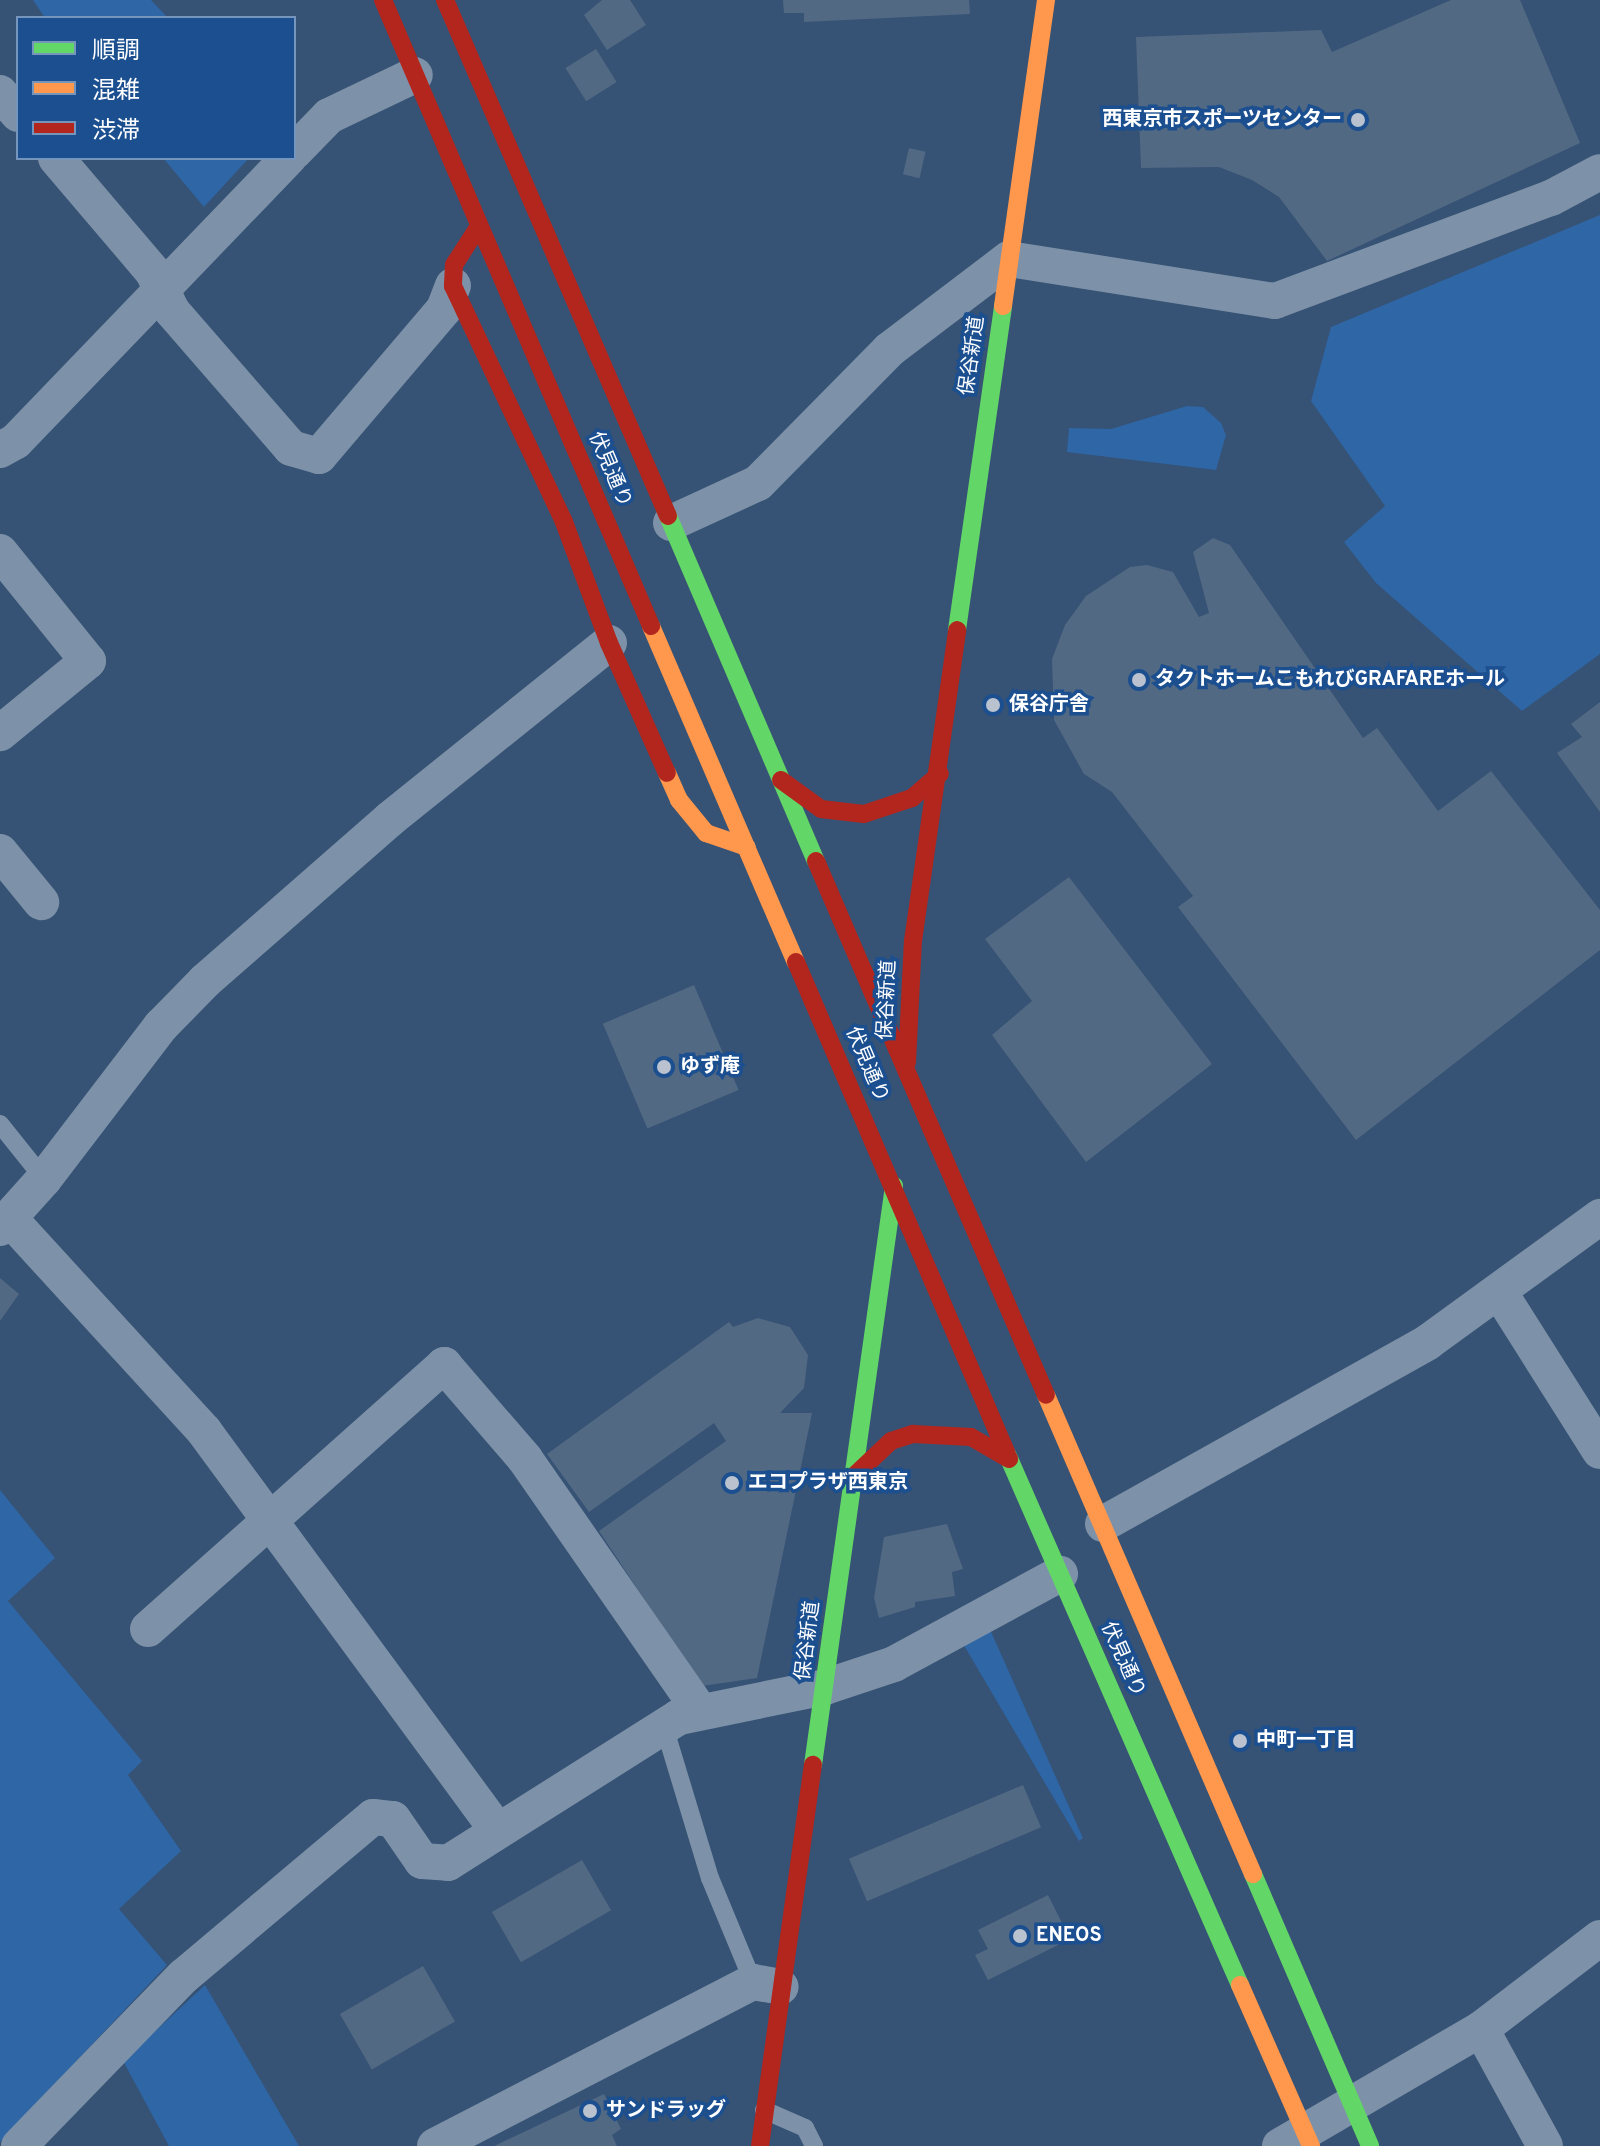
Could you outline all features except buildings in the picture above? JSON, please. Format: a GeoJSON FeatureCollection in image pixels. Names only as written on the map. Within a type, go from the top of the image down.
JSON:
{"type":"FeatureCollection","features":[{"type":"Feature","properties":{"kind":"main road","name":"伏見通り"},"geometry":{"type":"LineString","coordinates":[[383,0],[894,1185],[1298,2141]]}},
{"type":"Feature","properties":{"kind":"main road","name":"伏見通り"},"geometry":{"type":"LineString","coordinates":[[445,0],[1370,2146]]}},
{"type":"Feature","properties":{"kind":"main road","name":"保谷新道"},"geometry":{"type":"LineString","coordinates":[[902,1115],[913,941],[940,774],[1046,0]]}},
{"type":"Feature","properties":{"kind":"main road"},"geometry":{"type":"LineString","coordinates":[[479,226],[454,265],[453,286],[564,522],[609,643],[690,820],[706,833],[747,847]]}},
{"type":"Feature","properties":{"kind":"main road"},"geometry":{"type":"LineString","coordinates":[[781,780],[821,809],[864,814],[912,798],[940,774]]}},
{"type":"Feature","properties":{"kind":"main road","name":"保谷新道"},"geometry":{"type":"LineString","coordinates":[[760,2146],[764,2110],[767,1984],[825,1687],[899,1143]]}},
{"type":"Feature","properties":{"kind":"main road"},"geometry":{"type":"LineString","coordinates":[[853,1477],[883,1446],[913,1434],[971,1437],[1009,1459]]}},
{"type":"Feature","properties":{"kind":"street"},"geometry":{"type":"LineString","coordinates":[[296,150],[329,116],[415,75]]}},
{"type":"Feature","properties":{"kind":"street"},"geometry":{"type":"LineString","coordinates":[[0,93],[16,112]]}},
{"type":"Feature","properties":{"kind":"street"},"geometry":{"type":"LineString","coordinates":[[58,160],[153,272],[172,311],[291,448],[319,456],[444,309],[453,286]]}},
{"type":"Feature","properties":{"kind":"street"},"geometry":{"type":"LineString","coordinates":[[0,450],[16,441],[286,160]]}},
{"type":"Feature","properties":{"kind":"street"},"geometry":{"type":"LineString","coordinates":[[671,523],[758,483],[889,350],[1009,259],[1275,301],[1551,198],[1600,172]]}},
{"type":"Feature","properties":{"kind":"street"},"geometry":{"type":"LineString","coordinates":[[0,552],[88,661],[0,733]]}},
{"type":"Feature","properties":{"kind":"street"},"geometry":{"type":"LineString","coordinates":[[498,1831],[204,1431],[5,1223],[44,1179],[161,1026],[205,981],[390,819],[609,643]]}},
{"type":"Feature","properties":{"kind":"street"},"geometry":{"type":"LineString","coordinates":[[0,852],[41,902]]}},
{"type":"Feature","properties":{"kind":"street"},"geometry":{"type":"LineString","coordinates":[[1103,1524],[1428,1342],[1500,1293],[1600,1217]]}},
{"type":"Feature","properties":{"kind":"street"},"geometry":{"type":"LineString","coordinates":[[1500,1293],[1600,1451]]}},
{"type":"Feature","properties":{"kind":"street"},"geometry":{"type":"LineString","coordinates":[[148,1629],[444,1365],[525,1459],[701,1712]]}},
{"type":"Feature","properties":{"kind":"street"},"geometry":{"type":"LineString","coordinates":[[19,2146],[184,1976],[373,1817],[393,1819],[422,1861],[448,1863],[664,1726],[701,1712],[825,1687],[894,1664],[1060,1574]]}},
{"type":"Feature","properties":{"kind":"street"},"geometry":{"type":"LineString","coordinates":[[1298,2141],[1481,2029],[1600,1938]]}},
{"type":"Feature","properties":{"kind":"street"},"geometry":{"type":"LineString","coordinates":[[435,2146],[767,1984]]}},
{"type":"Feature","properties":{"kind":"street"},"geometry":{"type":"LineString","coordinates":[[1481,2029],[1545,2146]]}},
{"type":"Feature","properties":{"kind":"lane"},"geometry":{"type":"LineString","coordinates":[[0,1124],[44,1179]]}},
{"type":"Feature","properties":{"kind":"lane"},"geometry":{"type":"LineString","coordinates":[[664,1726],[710,1878],[767,1984]]}},
{"type":"Feature","properties":{"kind":"lane"},"geometry":{"type":"LineString","coordinates":[[764,2110],[805,2128],[814,2146]]}},
{"type":"Feature","properties":{"kind":"shaded area"},"geometry":{"type":"Polygon","coordinates":[[[33,0],[151,0],[166,16],[44,16],[33,0]]]}},
{"type":"Feature","properties":{"kind":"shaded area"},"geometry":{"type":"Polygon","coordinates":[[[165,160],[247,160],[204,207],[165,160]]]}},
{"type":"Feature","properties":{"kind":"shaded area"},"geometry":{"type":"Polygon","coordinates":[[[1600,215],[1600,654],[1522,711],[1376,583],[1344,542],[1385,506],[1311,401],[1331,327],[1600,215]]]}},
{"type":"Feature","properties":{"kind":"shaded area"},"geometry":{"type":"Polygon","coordinates":[[[1187,406],[1203,407],[1221,423],[1226,435],[1216,470],[1067,452],[1069,428],[1111,429],[1187,406]]]}},
{"type":"Feature","properties":{"kind":"shaded area"},"geometry":{"type":"Polygon","coordinates":[[[0,1490],[55,1558],[8,1601],[142,1761],[128,1775],[181,1851],[119,1909],[167,1965],[0,2142],[0,1490]]]}},
{"type":"Feature","properties":{"kind":"shaded area"},"geometry":{"type":"Polygon","coordinates":[[[988,1625],[1083,1838],[1079,1841],[962,1642],[988,1625]]]}},
{"type":"Feature","properties":{"kind":"shaded area"},"geometry":{"type":"Polygon","coordinates":[[[205,1985],[299,2146],[169,2146],[123,2061],[205,1985]]]}},
{"type":"Feature","properties":{"kind":"traffic: fast"},"geometry":{"type":"LineString","coordinates":[[957,630],[1003,306]]}},
{"type":"Feature","properties":{"kind":"traffic: fast"},"geometry":{"type":"LineString","coordinates":[[668,516],[816,861]]}},
{"type":"Feature","properties":{"kind":"traffic: fast"},"geometry":{"type":"LineString","coordinates":[[813,1765],[894,1186]]}},
{"type":"Feature","properties":{"kind":"traffic: fast"},"geometry":{"type":"LineString","coordinates":[[1007,1454],[1240,1985]]}},
{"type":"Feature","properties":{"kind":"traffic: fast"},"geometry":{"type":"LineString","coordinates":[[1253,1874],[1370,2146]]}},
{"type":"Feature","properties":{"kind":"traffic: slow"},"geometry":{"type":"LineString","coordinates":[[1003,306],[1046,0]]}},
{"type":"Feature","properties":{"kind":"traffic: slow"},"geometry":{"type":"LineString","coordinates":[[651,626],[796,962]]}},
{"type":"Feature","properties":{"kind":"traffic: slow"},"geometry":{"type":"LineString","coordinates":[[667,773],[679,800],[706,833],[747,847]]}},
{"type":"Feature","properties":{"kind":"traffic: slow"},"geometry":{"type":"LineString","coordinates":[[1046,1395],[1253,1874]]}},
{"type":"Feature","properties":{"kind":"traffic: slow"},"geometry":{"type":"LineString","coordinates":[[1240,1985],[1311,2146]]}},
{"type":"Feature","properties":{"kind":"traffic: jam"},"geometry":{"type":"LineString","coordinates":[[383,0],[651,626]]}},
{"type":"Feature","properties":{"kind":"traffic: jam"},"geometry":{"type":"LineString","coordinates":[[445,0],[668,516]]}},
{"type":"Feature","properties":{"kind":"traffic: jam"},"geometry":{"type":"LineString","coordinates":[[479,226],[454,265],[453,286],[564,522],[609,643],[667,773]]}},
{"type":"Feature","properties":{"kind":"traffic: jam"},"geometry":{"type":"LineString","coordinates":[[907,1062],[913,941],[957,630]]}},
{"type":"Feature","properties":{"kind":"traffic: jam"},"geometry":{"type":"LineString","coordinates":[[781,780],[821,809],[864,814],[912,798],[940,774]]}},
{"type":"Feature","properties":{"kind":"traffic: jam"},"geometry":{"type":"LineString","coordinates":[[816,861],[1046,1395]]}},
{"type":"Feature","properties":{"kind":"traffic: jam"},"geometry":{"type":"LineString","coordinates":[[796,962],[1007,1454]]}},
{"type":"Feature","properties":{"kind":"traffic: jam"},"geometry":{"type":"LineString","coordinates":[[853,1477],[891,1441],[913,1434],[971,1437],[1009,1459]]}},
{"type":"Feature","properties":{"kind":"traffic: jam"},"geometry":{"type":"LineString","coordinates":[[760,2146],[813,1765]]}},
{"type":"Feature","properties":{"kind":"place","name":"西東京市スポーツセンター"},"geometry":{"type":"Point","coordinates":[1358,120]}},
{"type":"Feature","properties":{"kind":"place","name":"タクトホームこもれびGRAFAREホール"},"geometry":{"type":"Point","coordinates":[1139,680]}},
{"type":"Feature","properties":{"kind":"place","name":"保谷庁舎"},"geometry":{"type":"Point","coordinates":[993,705]}},
{"type":"Feature","properties":{"kind":"place","name":"ゆず庵"},"geometry":{"type":"Point","coordinates":[664,1067]}},
{"type":"Feature","properties":{"kind":"place","name":"エコプラザ西東京"},"geometry":{"type":"Point","coordinates":[732,1483]}},
{"type":"Feature","properties":{"kind":"place","name":"中町一丁目"},"geometry":{"type":"Point","coordinates":[1240,1741]}},
{"type":"Feature","properties":{"kind":"place","name":"ENEOS"},"geometry":{"type":"Point","coordinates":[1020,1936]}},
{"type":"Feature","properties":{"kind":"place","name":"サンドラッグ"},"geometry":{"type":"Point","coordinates":[590,2111]}}]}
